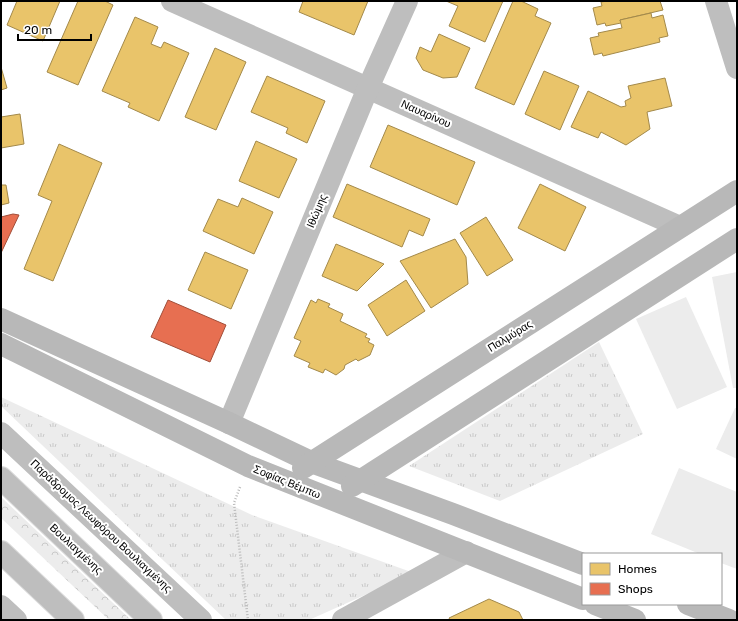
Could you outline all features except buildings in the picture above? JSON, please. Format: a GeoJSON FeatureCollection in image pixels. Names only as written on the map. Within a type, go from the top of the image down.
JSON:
{"type":"FeatureCollection","features":[{"type":"Feature","properties":{"kind":"main road","name":"Παλμύρας"},"geometry":{"type":"LineString","coordinates":[[283,480],[737,191]]}},
{"type":"Feature","properties":{"kind":"main road"},"geometry":{"type":"LineString","coordinates":[[332,500],[360,480],[737,239]]}},
{"type":"Feature","properties":{"kind":"main road"},"geometry":{"type":"LineString","coordinates":[[1,319],[311,462],[582,564]]}},
{"type":"Feature","properties":{"kind":"main road","name":"Σοφίας Βέμπω"},"geometry":{"type":"LineString","coordinates":[[1,344],[248,466],[582,599]]}},
{"type":"Feature","properties":{"kind":"main road"},"geometry":{"type":"LineString","coordinates":[[598,605],[635,620]]}},
{"type":"Feature","properties":{"kind":"main road"},"geometry":{"type":"LineString","coordinates":[[691,605],[729,620]]}},
{"type":"Feature","properties":{"kind":"street","name":"Ναυαρίνου"},"geometry":{"type":"LineString","coordinates":[[172,1],[680,227]]}},
{"type":"Feature","properties":{"kind":"street","name":"Ιθώμης"},"geometry":{"type":"LineString","coordinates":[[229,423],[368,88],[407,1]]}},
{"type":"Feature","properties":{"kind":"street"},"geometry":{"type":"LineString","coordinates":[[716,1],[737,68]]}},
{"type":"Feature","properties":{"kind":"street","name":"Παράδρομος Λεωφόρου Βουλιαγμένης"},"geometry":{"type":"LineString","coordinates":[[1,433],[201,620]]}},
{"type":"Feature","properties":{"kind":"street","name":"Βουλιαγμένης"},"geometry":{"type":"LineString","coordinates":[[1,478],[151,620]]}},
{"type":"Feature","properties":{"kind":"street"},"geometry":{"type":"LineString","coordinates":[[1,552],[73,620]]}},
{"type":"Feature","properties":{"kind":"street"},"geometry":{"type":"LineString","coordinates":[[343,620],[466,552]]}},
{"type":"Feature","properties":{"kind":"street"},"geometry":{"type":"LineString","coordinates":[[1,606],[16,620]]}},
{"type":"Feature","properties":{"kind":"path"},"geometry":{"type":"LineString","coordinates":[[248,466],[234,503],[248,620]]}},
{"type":"Feature","properties":{"kind":"green space"},"geometry":{"type":"Polygon","coordinates":[[[737,272],[737,388],[733,388],[712,277],[737,272]]]}},
{"type":"Feature","properties":{"kind":"green space"},"geometry":{"type":"Polygon","coordinates":[[[686,297],[727,387],[677,409],[636,319],[686,297]]]}},
{"type":"Feature","properties":{"kind":"green space"},"geometry":{"type":"Polygon","coordinates":[[[599,342],[643,434],[500,501],[409,466],[599,342]]]}},
{"type":"Feature","properties":{"kind":"green space"},"geometry":{"type":"Polygon","coordinates":[[[1,397],[252,515],[414,573],[309,620],[226,620],[1,406],[1,397]]]}},
{"type":"Feature","properties":{"kind":"green space"},"geometry":{"type":"Polygon","coordinates":[[[735,408],[737,408],[737,459],[716,449],[735,408]]]}},
{"type":"Feature","properties":{"kind":"green space"},"geometry":{"type":"Polygon","coordinates":[[[679,468],[737,492],[737,569],[722,563],[722,553],[698,553],[651,534],[679,468]]]}},
{"type":"Feature","properties":{"kind":"green space"},"geometry":{"type":"Polygon","coordinates":[[[1,497],[131,620],[109,620],[1,518],[1,497]]]}}]}
